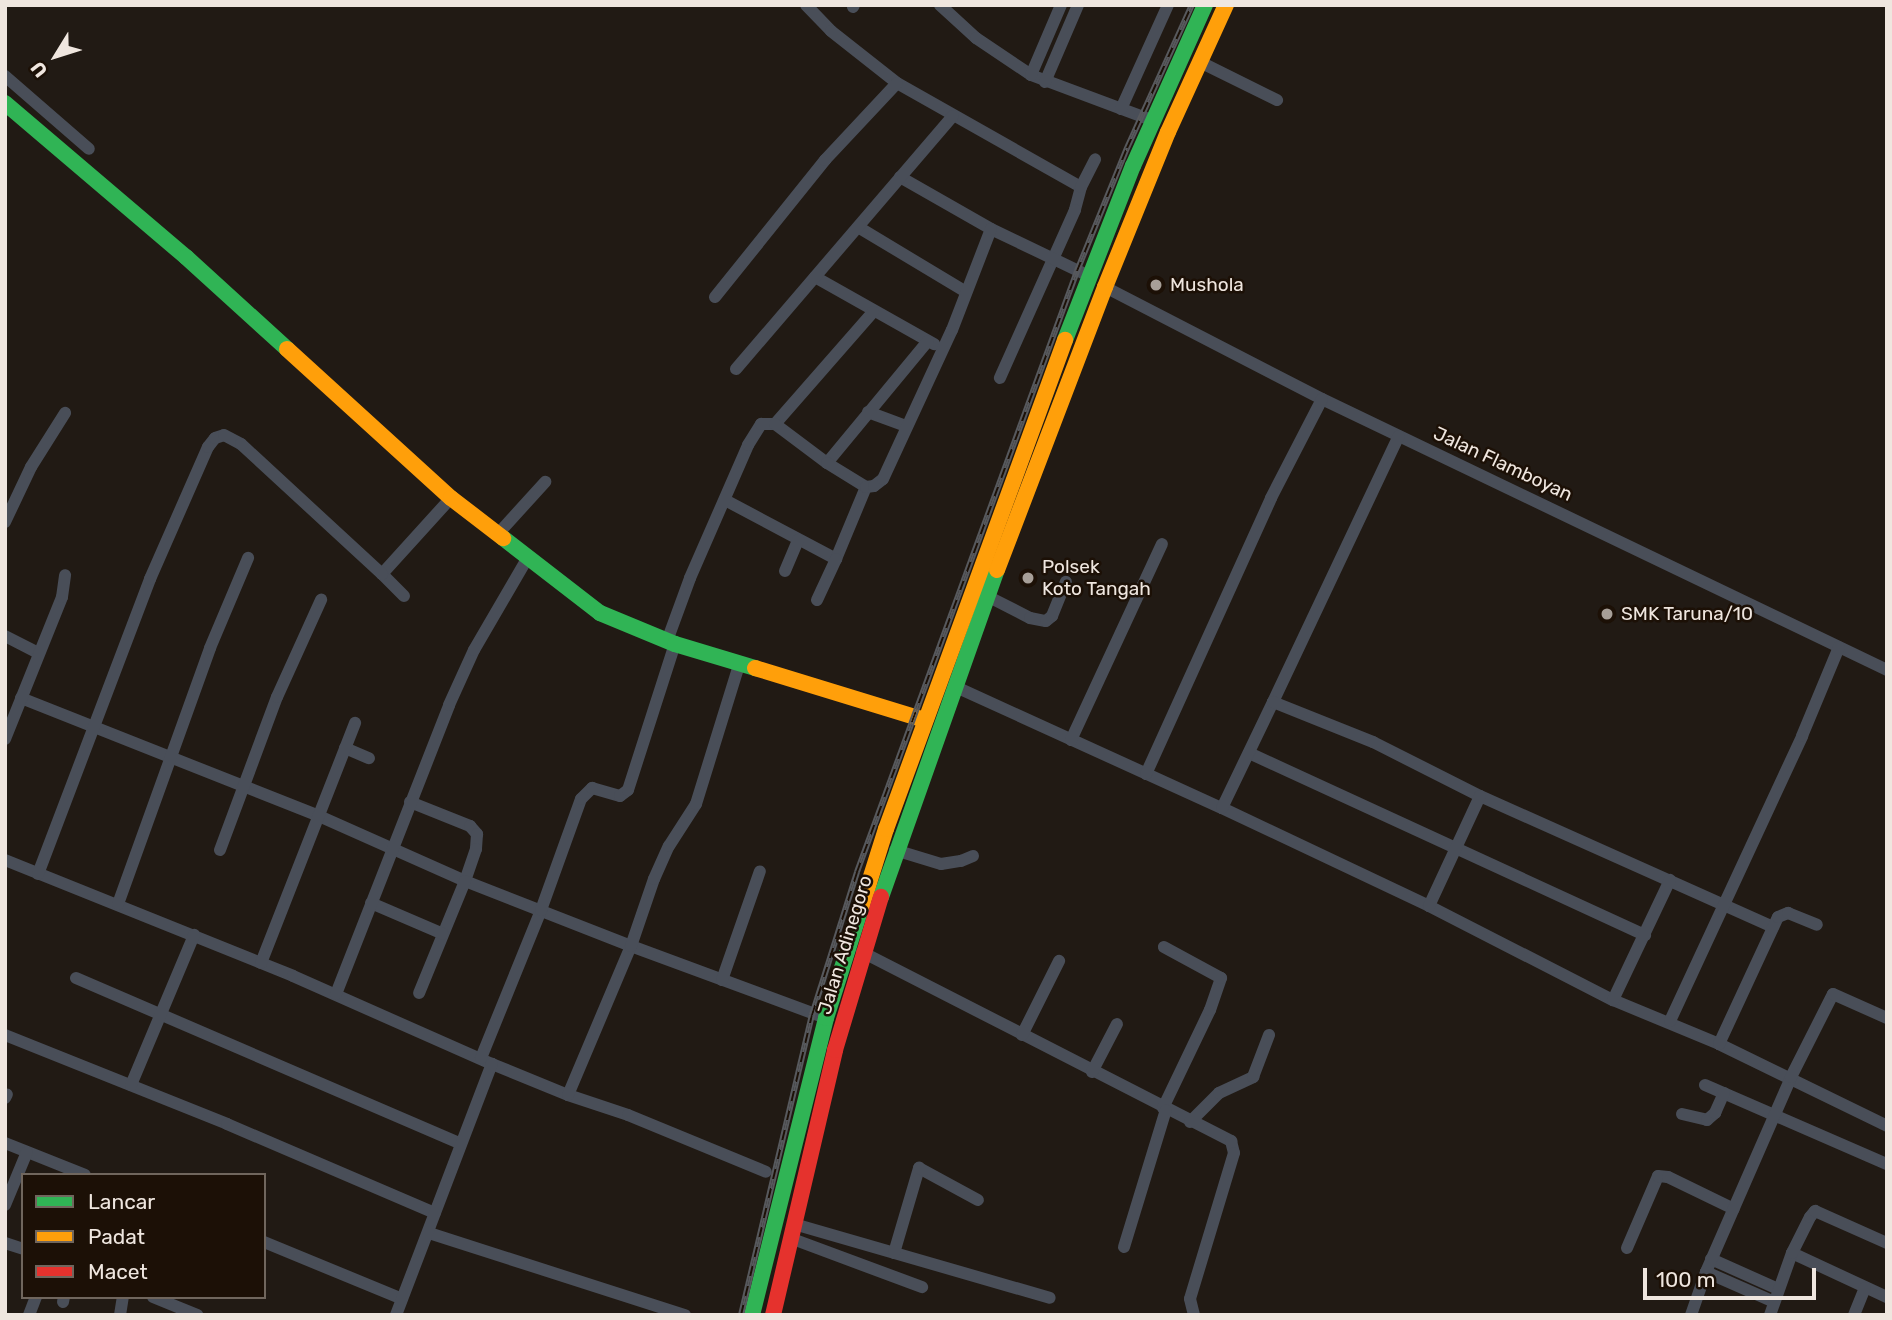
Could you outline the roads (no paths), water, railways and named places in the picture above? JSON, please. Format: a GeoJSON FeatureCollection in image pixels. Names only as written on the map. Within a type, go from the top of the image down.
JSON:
{"type":"FeatureCollection","features":[{"type":"Feature","properties":{"kind":"main road"},"geometry":{"type":"LineString","coordinates":[[752,1315],[779,1199],[852,929],[925,720],[1088,276],[1205,5]]}},
{"type":"Feature","properties":{"kind":"main road","name":"Jalan Adinegoro"},"geometry":{"type":"LineString","coordinates":[[774,1315],[798,1201],[862,952],[895,850],[987,596],[1105,287],[1168,132],[1226,5]]}},
{"type":"Feature","properties":{"kind":"main road"},"geometry":{"type":"LineString","coordinates":[[5,103],[186,257],[451,498],[600,613],[671,643],[925,720]]}},
{"type":"Feature","properties":{"kind":"main road"},"geometry":{"type":"LineString","coordinates":[[789,1161],[793,1169],[807,1168]]}},
{"type":"Feature","properties":{"kind":"main road"},"geometry":{"type":"LineString","coordinates":[[779,1199],[788,1195],[798,1201]]}},
{"type":"Feature","properties":{"kind":"street"},"geometry":{"type":"LineString","coordinates":[[806,5],[831,31],[897,83],[1082,187]]}},
{"type":"Feature","properties":{"kind":"street"},"geometry":{"type":"LineString","coordinates":[[940,5],[976,38],[1031,75],[1154,121]]}},
{"type":"Feature","properties":{"kind":"street"},"geometry":{"type":"LineString","coordinates":[[1045,82],[1078,5]]}},
{"type":"Feature","properties":{"kind":"street"},"geometry":{"type":"LineString","coordinates":[[1121,110],[1168,5]]}},
{"type":"Feature","properties":{"kind":"street"},"geometry":{"type":"LineString","coordinates":[[1031,75],[1055,8]]}},
{"type":"Feature","properties":{"kind":"street"},"geometry":{"type":"LineString","coordinates":[[1200,62],[1278,100]]}},
{"type":"Feature","properties":{"kind":"street"},"geometry":{"type":"LineString","coordinates":[[5,76],[89,149]]}},
{"type":"Feature","properties":{"kind":"street"},"geometry":{"type":"LineString","coordinates":[[715,297],[825,160],[897,83]]}},
{"type":"Feature","properties":{"kind":"street"},"geometry":{"type":"LineString","coordinates":[[736,369],[953,116]]}},
{"type":"Feature","properties":{"kind":"street"},"geometry":{"type":"LineString","coordinates":[[999,379],[1082,195],[1082,187],[1095,159]]}},
{"type":"Feature","properties":{"kind":"street"},"geometry":{"type":"LineString","coordinates":[[900,177],[991,229],[1052,261],[1088,276]]}},
{"type":"Feature","properties":{"kind":"street"},"geometry":{"type":"LineString","coordinates":[[858,227],[966,292]]}},
{"type":"Feature","properties":{"kind":"street"},"geometry":{"type":"LineString","coordinates":[[396,1315],[429,1233],[461,1144],[486,1061],[584,795],[592,788],[620,796],[628,790],[690,578],[757,429],[764,422],[775,424],[827,463],[866,487],[874,486],[883,479],[942,348],[991,229]]}},
{"type":"Feature","properties":{"kind":"street"},"geometry":{"type":"LineString","coordinates":[[816,277],[873,312],[942,348]]}},
{"type":"Feature","properties":{"kind":"street","name":"Jalan Flamboyan"},"geometry":{"type":"LineString","coordinates":[[1105,287],[1322,400],[1887,670]]}},
{"type":"Feature","properties":{"kind":"street"},"geometry":{"type":"LineString","coordinates":[[775,424],[873,312]]}},
{"type":"Feature","properties":{"kind":"street"},"geometry":{"type":"LineString","coordinates":[[827,463],[928,341]]}},
{"type":"Feature","properties":{"kind":"street"},"geometry":{"type":"LineString","coordinates":[[1146,774],[1271,498],[1322,400]]}},
{"type":"Feature","properties":{"kind":"street"},"geometry":{"type":"LineString","coordinates":[[868,412],[906,426]]}},
{"type":"Feature","properties":{"kind":"street"},"geometry":{"type":"LineString","coordinates":[[5,522],[32,467],[65,414]]}},
{"type":"Feature","properties":{"kind":"street"},"geometry":{"type":"LineString","coordinates":[[38,874],[171,531],[208,447],[220,436],[241,444],[404,596]]}},
{"type":"Feature","properties":{"kind":"street"},"geometry":{"type":"LineString","coordinates":[[1222,808],[1399,436]]}},
{"type":"Feature","properties":{"kind":"street"},"geometry":{"type":"LineString","coordinates":[[497,534],[545,482]]}},
{"type":"Feature","properties":{"kind":"street"},"geometry":{"type":"LineString","coordinates":[[817,600],[866,487]]}},
{"type":"Feature","properties":{"kind":"street"},"geometry":{"type":"LineString","coordinates":[[382,574],[451,498]]}},
{"type":"Feature","properties":{"kind":"street"},"geometry":{"type":"LineString","coordinates":[[725,500],[836,559]]}},
{"type":"Feature","properties":{"kind":"street"},"geometry":{"type":"LineString","coordinates":[[785,571],[798,540]]}},
{"type":"Feature","properties":{"kind":"street"},"geometry":{"type":"LineString","coordinates":[[1071,740],[1162,544]]}},
{"type":"Feature","properties":{"kind":"street"},"geometry":{"type":"LineString","coordinates":[[118,904],[210,648],[248,558]]}},
{"type":"Feature","properties":{"kind":"street"},"geometry":{"type":"LineString","coordinates":[[336,994],[391,849],[466,667],[527,559]]}},
{"type":"Feature","properties":{"kind":"street"},"geometry":{"type":"LineString","coordinates":[[5,739],[37,652],[62,597],[65,576]]}},
{"type":"Feature","properties":{"kind":"street"},"geometry":{"type":"LineString","coordinates":[[987,596],[1030,618],[1046,621],[1052,616],[1066,582]]}},
{"type":"Feature","properties":{"kind":"street"},"geometry":{"type":"LineString","coordinates":[[220,850],[246,787],[281,687],[321,600]]}},
{"type":"Feature","properties":{"kind":"street"},"geometry":{"type":"LineString","coordinates":[[5,636],[37,652]]}},
{"type":"Feature","properties":{"kind":"street"},"geometry":{"type":"LineString","coordinates":[[1670,1021],[1802,736],[1839,647]]}},
{"type":"Feature","properties":{"kind":"street"},"geometry":{"type":"LineString","coordinates":[[568,1096],[631,946],[640,915],[669,846],[696,804],[739,664]]}},
{"type":"Feature","properties":{"kind":"street"},"geometry":{"type":"LineString","coordinates":[[956,687],[1222,808],[1429,906],[1613,1000],[1670,1021],[1791,1077],[1887,1126]]}},
{"type":"Feature","properties":{"kind":"street"},"geometry":{"type":"LineString","coordinates":[[21,698],[319,816],[465,881],[826,1018]]}},
{"type":"Feature","properties":{"kind":"street"},"geometry":{"type":"LineString","coordinates":[[1272,702],[1373,741],[1480,796],[1773,927]]}},
{"type":"Feature","properties":{"kind":"street"},"geometry":{"type":"LineString","coordinates":[[261,963],[355,723]]}},
{"type":"Feature","properties":{"kind":"street"},"geometry":{"type":"LineString","coordinates":[[345,748],[369,758]]}},
{"type":"Feature","properties":{"kind":"street"},"geometry":{"type":"LineString","coordinates":[[1250,753],[1645,935]]}},
{"type":"Feature","properties":{"kind":"street"},"geometry":{"type":"LineString","coordinates":[[1429,906],[1480,796]]}},
{"type":"Feature","properties":{"kind":"street"},"geometry":{"type":"LineString","coordinates":[[410,802],[475,830],[476,849],[419,993]]}},
{"type":"Feature","properties":{"kind":"street"},"geometry":{"type":"LineString","coordinates":[[895,850],[941,864],[961,862],[973,856]]}},
{"type":"Feature","properties":{"kind":"street"},"geometry":{"type":"LineString","coordinates":[[5,860],[336,994],[568,1096],[628,1115],[766,1172]]}},
{"type":"Feature","properties":{"kind":"street"},"geometry":{"type":"LineString","coordinates":[[722,980],[760,871]]}},
{"type":"Feature","properties":{"kind":"street"},"geometry":{"type":"LineString","coordinates":[[1613,1000],[1670,880]]}},
{"type":"Feature","properties":{"kind":"street"},"geometry":{"type":"LineString","coordinates":[[371,903],[443,934]]}},
{"type":"Feature","properties":{"kind":"street"},"geometry":{"type":"LineString","coordinates":[[1719,1044],[1773,927],[1783,912],[1817,925]]}},
{"type":"Feature","properties":{"kind":"street"},"geometry":{"type":"LineString","coordinates":[[131,1085],[194,935]]}},
{"type":"Feature","properties":{"kind":"street"},"geometry":{"type":"LineString","coordinates":[[1124,1247],[1164,1109],[1210,1010],[1221,978],[1164,947]]}},
{"type":"Feature","properties":{"kind":"street"},"geometry":{"type":"LineString","coordinates":[[862,952],[1164,1109],[1227,1138],[1234,1153],[1190,1299],[1194,1315]]}},
{"type":"Feature","properties":{"kind":"street"},"geometry":{"type":"LineString","coordinates":[[1021,1035],[1059,961]]}},
{"type":"Feature","properties":{"kind":"street"},"geometry":{"type":"LineString","coordinates":[[76,978],[461,1144]]}},
{"type":"Feature","properties":{"kind":"street"},"geometry":{"type":"LineString","coordinates":[[1691,1315],[1709,1266],[1773,1117],[1833,994],[1887,1018]]}},
{"type":"Feature","properties":{"kind":"street"},"geometry":{"type":"LineString","coordinates":[[1092,1072],[1117,1024]]}},
{"type":"Feature","properties":{"kind":"street"},"geometry":{"type":"LineString","coordinates":[[5,1035],[435,1213]]}},
{"type":"Feature","properties":{"kind":"street"},"geometry":{"type":"LineString","coordinates":[[1190,1122],[1219,1093],[1253,1077],[1269,1035]]}},
{"type":"Feature","properties":{"kind":"street"},"geometry":{"type":"LineString","coordinates":[[1705,1085],[1773,1117],[1887,1164]]}},
{"type":"Feature","properties":{"kind":"street"},"geometry":{"type":"LineString","coordinates":[[1682,1114],[1707,1120],[1715,1113],[1724,1093]]}},
{"type":"Feature","properties":{"kind":"street"},"geometry":{"type":"LineString","coordinates":[[5,1143],[80,1173]]}},
{"type":"Feature","properties":{"kind":"street"},"geometry":{"type":"LineString","coordinates":[[5,1205],[27,1152]]}},
{"type":"Feature","properties":{"kind":"street"},"geometry":{"type":"LineString","coordinates":[[894,1253],[919,1168],[978,1200]]}},
{"type":"Feature","properties":{"kind":"street"},"geometry":{"type":"LineString","coordinates":[[1627,1248],[1658,1176],[1668,1177],[1734,1209]]}},
{"type":"Feature","properties":{"kind":"street"},"geometry":{"type":"LineString","coordinates":[[1709,1266],[1774,1302],[1792,1253],[1815,1211],[1887,1243]]}},
{"type":"Feature","properties":{"kind":"street"},"geometry":{"type":"LineString","coordinates":[[792,1231],[894,1253],[1050,1298]]}},
{"type":"Feature","properties":{"kind":"street"},"geometry":{"type":"LineString","coordinates":[[792,1231],[922,1287]]}},
{"type":"Feature","properties":{"kind":"street"},"geometry":{"type":"LineString","coordinates":[[429,1233],[685,1315]]}},
{"type":"Feature","properties":{"kind":"street"},"geometry":{"type":"LineString","coordinates":[[266,1243],[402,1299]]}},
{"type":"Feature","properties":{"kind":"street"},"geometry":{"type":"LineString","coordinates":[[1792,1253],[1887,1297]]}},
{"type":"Feature","properties":{"kind":"street"},"geometry":{"type":"LineString","coordinates":[[1854,1315],[1865,1288]]}},
{"type":"Feature","properties":{"kind":"street"},"geometry":{"type":"LineString","coordinates":[[158,1299],[197,1315]]}},
{"type":"Feature","properties":{"kind":"railway"},"geometry":{"type":"LineString","coordinates":[[741,1315],[812,1015],[857,872],[1077,271],[1127,148],[1192,5]]}},
{"type":"Feature","properties":{"kind":"place","name":"Mushola"},"geometry":{"type":"Point","coordinates":[1156,285]}},
{"type":"Feature","properties":{"kind":"place","name":"Polsek Koto Tangah"},"geometry":{"type":"Point","coordinates":[1028,578]}},
{"type":"Feature","properties":{"kind":"place","name":"SMK Taruna/10"},"geometry":{"type":"Point","coordinates":[1607,614]}}]}
